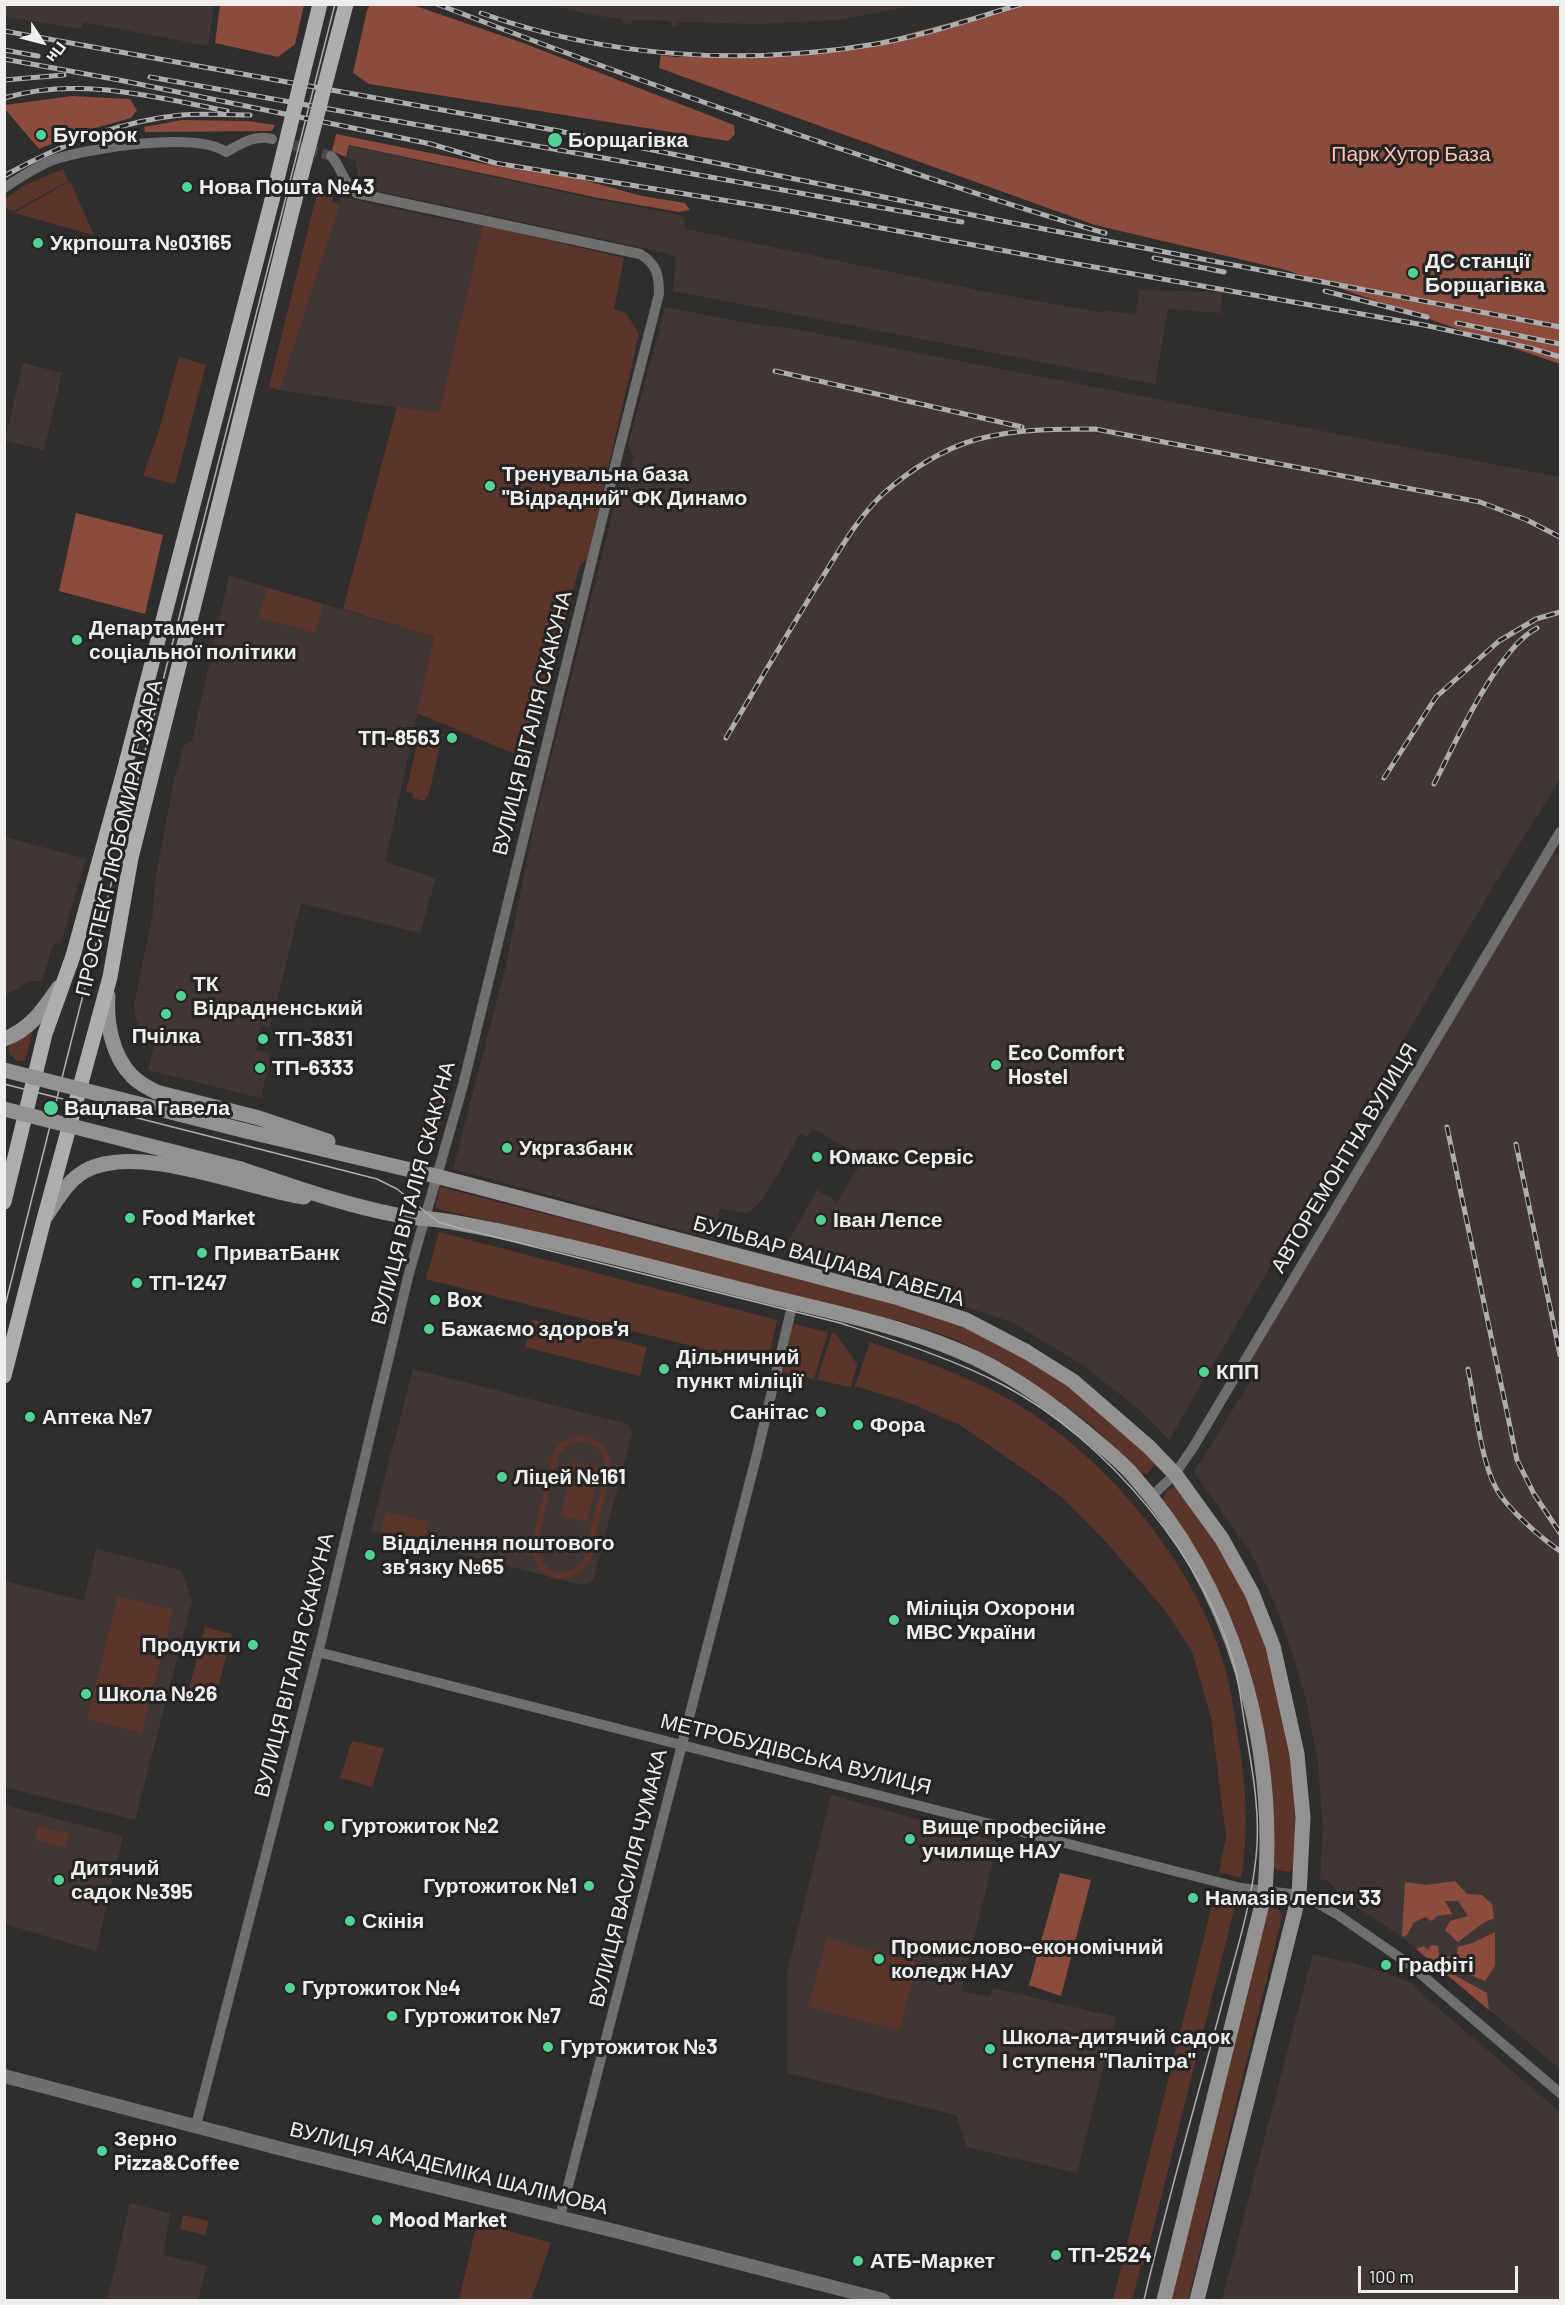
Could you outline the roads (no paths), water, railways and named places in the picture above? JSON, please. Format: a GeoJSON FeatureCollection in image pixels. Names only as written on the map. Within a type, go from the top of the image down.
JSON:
{"type":"FeatureCollection","features":[{"type":"Feature","properties":{"kind":"main road","name":"ПРОСПЕКТ ЛЮБОМИРА ГУЗАРА"},"geometry":{"type":"LineString","coordinates":[[4,1202],[45,1034],[66,977],[126,764],[272,200],[320,4]]}},
{"type":"Feature","properties":{"kind":"main road","name":"ПРОСПЕКТ ЛЮБОМИРА ГУЗАРА"},"geometry":{"type":"LineString","coordinates":[[4,1376],[110,977],[131,858],[294,203],[346,4]]}},
{"type":"Feature","properties":{"kind":"main road"},"geometry":{"type":"LineString","coordinates":[[4,1039],[28,1026],[40,1015],[66,977]]}},
{"type":"Feature","properties":{"kind":"main road"},"geometry":{"type":"LineString","coordinates":[[110,977],[107,1010],[115,1046],[131,1076],[143,1085],[156,1092],[260,1118],[370,1156],[386,1164]]}},
{"type":"Feature","properties":{"kind":"main road","name":"БУЛЬВАР ВАЦЛАВА ГАВЕЛА"},"geometry":{"type":"LineString","coordinates":[[4,1070],[436,1176],[899,1298],[966,1320],[1027,1352],[1073,1381],[1149,1447],[1175,1474],[1222,1539],[1252,1593],[1273,1646],[1297,1754],[1303,1817],[1299,1895],[1197,2301]]}},
{"type":"Feature","properties":{"kind":"main road"},"geometry":{"type":"LineString","coordinates":[[4,1109],[241,1170],[354,1205]]}},
{"type":"Feature","properties":{"kind":"main road"},"geometry":{"type":"LineString","coordinates":[[44,1219],[70,1183],[85,1172],[106,1163],[126,1160],[164,1164],[277,1193],[525,1236],[843,1314],[958,1350],[1009,1376],[1044,1399],[1128,1470],[1151,1497],[1194,1558],[1223,1616],[1252,1710],[1264,1767],[1268,1826],[1265,1892],[1164,2301]]}},
{"type":"Feature","properties":{"kind":"main road"},"geometry":{"type":"LineString","coordinates":[[4,1161],[7,1176],[4,1196]]}},
{"type":"Feature","properties":{"kind":"street"},"geometry":{"type":"LineString","coordinates":[[4,188],[52,161],[115,146],[190,142],[217,145],[226,152],[251,140],[264,137],[272,139]]}},
{"type":"Feature","properties":{"kind":"street","name":"ВУЛИЦЯ ВІТАЛІЯ СКАКУНА"},"geometry":{"type":"LineString","coordinates":[[196,2125],[318,1652],[404,1294],[463,1085],[659,294],[657,271],[651,260],[628,251],[356,193],[348,188],[342,170],[331,156]]}},
{"type":"Feature","properties":{"kind":"street","name":"АВТОРЕМОНТНА ВУЛИЦЯ"},"geometry":{"type":"LineString","coordinates":[[1151,1497],[1175,1474],[1236,1378],[1560,832]]}},
{"type":"Feature","properties":{"kind":"street","name":"ВУЛИЦЯ ВАСИЛЯ ЧУМАКА"},"geometry":{"type":"LineString","coordinates":[[560,2217],[757,1454],[793,1302]]}},
{"type":"Feature","properties":{"kind":"street","name":"МЕТРОБУДІВСЬКА ВУЛИЦЯ"},"geometry":{"type":"LineString","coordinates":[[318,1652],[1241,1888],[1299,1895]]}},
{"type":"Feature","properties":{"kind":"street"},"geometry":{"type":"LineString","coordinates":[[1299,1895],[1307,1897],[1338,1915],[1409,1964],[1560,2093]]}},
{"type":"Feature","properties":{"kind":"street","name":"ВУЛИЦЯ АКАДЕМІКА ШАЛІМОВА"},"geometry":{"type":"LineString","coordinates":[[4,2076],[883,2301]]}},
{"type":"Feature","properties":{"kind":"tunnel"},"geometry":{"type":"LineString","coordinates":[[279,141],[331,156]]}},
{"type":"Feature","properties":{"kind":"tram line"},"geometry":{"type":"LineString","coordinates":[[4,1310],[335,4]]}},
{"type":"Feature","properties":{"kind":"tram line"},"geometry":{"type":"LineString","coordinates":[[4,1084],[377,1179],[397,1189],[438,1222],[840,1323],[902,1343],[963,1366],[1003,1385],[1041,1408],[1078,1436],[1114,1470],[1147,1506],[1177,1546],[1202,1587],[1222,1630],[1239,1686],[1257,1808],[1256,1857],[1246,1913],[1144,2300]]}},
{"type":"Feature","properties":{"kind":"railway"},"geometry":{"type":"LineString","coordinates":[[437,4],[781,129],[1105,233]]}},
{"type":"Feature","properties":{"kind":"railway"},"geometry":{"type":"LineString","coordinates":[[481,13],[577,40],[677,54],[727,56],[827,51],[876,44],[931,31],[1021,4]]}},
{"type":"Feature","properties":{"kind":"railway"},"geometry":{"type":"LineString","coordinates":[[4,31],[559,131],[1002,221],[1560,327]]}},
{"type":"Feature","properties":{"kind":"railway"},"geometry":{"type":"LineString","coordinates":[[4,50],[38,56]]}},
{"type":"Feature","properties":{"kind":"railway"},"geometry":{"type":"LineString","coordinates":[[4,59],[119,80],[431,144],[495,163],[784,210],[1424,325],[1530,348],[1560,357]]}},
{"type":"Feature","properties":{"kind":"railway"},"geometry":{"type":"LineString","coordinates":[[4,80],[64,75]]}},
{"type":"Feature","properties":{"kind":"railway"},"geometry":{"type":"LineString","coordinates":[[150,77],[962,222]]}},
{"type":"Feature","properties":{"kind":"railway"},"geometry":{"type":"LineString","coordinates":[[4,98],[32,92],[88,89],[144,95],[227,111]]}},
{"type":"Feature","properties":{"kind":"railway"},"geometry":{"type":"LineString","coordinates":[[4,176],[67,145],[135,123],[189,114],[250,115]]}},
{"type":"Feature","properties":{"kind":"railway"},"geometry":{"type":"LineString","coordinates":[[1154,258],[1224,272]]}},
{"type":"Feature","properties":{"kind":"railway"},"geometry":{"type":"LineString","coordinates":[[1325,291],[1427,317]]}},
{"type":"Feature","properties":{"kind":"railway"},"geometry":{"type":"LineString","coordinates":[[1457,323],[1560,344]]}},
{"type":"Feature","properties":{"kind":"railway"},"geometry":{"type":"LineString","coordinates":[[775,371],[1022,427]]}},
{"type":"Feature","properties":{"kind":"railway"},"geometry":{"type":"LineString","coordinates":[[726,738],[843,544],[866,512],[884,493],[916,468],[940,454],[978,439],[1022,431],[1095,429],[1480,502],[1527,520],[1560,537]]}},
{"type":"Feature","properties":{"kind":"railway"},"geometry":{"type":"LineString","coordinates":[[1384,778],[1436,697],[1499,641],[1536,619],[1560,612]]}},
{"type":"Feature","properties":{"kind":"railway"},"geometry":{"type":"LineString","coordinates":[[1434,784],[1493,675],[1507,655],[1522,639],[1537,628]]}},
{"type":"Feature","properties":{"kind":"railway"},"geometry":{"type":"LineString","coordinates":[[1447,1127],[1517,1460],[1534,1494],[1560,1533]]}},
{"type":"Feature","properties":{"kind":"railway"},"geometry":{"type":"LineString","coordinates":[[1516,1144],[1560,1355]]}},
{"type":"Feature","properties":{"kind":"railway"},"geometry":{"type":"LineString","coordinates":[[1468,1369],[1485,1460],[1495,1486],[1515,1512],[1560,1551]]}},
{"type":"Feature","properties":{"kind":"place","name":"Бугорок"},"geometry":{"type":"Point","coordinates":[41,135]}},
{"type":"Feature","properties":{"kind":"place","name":"Борщагівка"},"geometry":{"type":"Point","coordinates":[555,140]}},
{"type":"Feature","properties":{"kind":"place","name":"Нова Пошта №43"},"geometry":{"type":"Point","coordinates":[187,187]}},
{"type":"Feature","properties":{"kind":"place","name":"Укрпошта №03165"},"geometry":{"type":"Point","coordinates":[38,243]}},
{"type":"Feature","properties":{"kind":"place","name":"ДС станції Борщагівка"},"geometry":{"type":"Point","coordinates":[1413,273]}},
{"type":"Feature","properties":{"kind":"place","name":"Тренувальна база \"Відрадний\" ФК Динамо"},"geometry":{"type":"Point","coordinates":[490,486]}},
{"type":"Feature","properties":{"kind":"place","name":"Департамент соціальної політики"},"geometry":{"type":"Point","coordinates":[77,640]}},
{"type":"Feature","properties":{"kind":"place","name":"ТП-8563"},"geometry":{"type":"Point","coordinates":[452,738]}},
{"type":"Feature","properties":{"kind":"place","name":"ТК Відрадненський"},"geometry":{"type":"Point","coordinates":[181,996]}},
{"type":"Feature","properties":{"kind":"place","name":"Пчілка"},"geometry":{"type":"Point","coordinates":[166,1014]}},
{"type":"Feature","properties":{"kind":"place","name":"ТП-3831"},"geometry":{"type":"Point","coordinates":[263,1039]}},
{"type":"Feature","properties":{"kind":"place","name":"Eco Comfort Hostel"},"geometry":{"type":"Point","coordinates":[996,1065]}},
{"type":"Feature","properties":{"kind":"place","name":"ТП-6333"},"geometry":{"type":"Point","coordinates":[260,1068]}},
{"type":"Feature","properties":{"kind":"place","name":"Вацлава Гавела"},"geometry":{"type":"Point","coordinates":[51,1108]}},
{"type":"Feature","properties":{"kind":"place","name":"Укргазбанк"},"geometry":{"type":"Point","coordinates":[507,1148]}},
{"type":"Feature","properties":{"kind":"place","name":"Юмакс Сервіс"},"geometry":{"type":"Point","coordinates":[817,1157]}},
{"type":"Feature","properties":{"kind":"place","name":"Food Market"},"geometry":{"type":"Point","coordinates":[130,1218]}},
{"type":"Feature","properties":{"kind":"place","name":"Іван Лепсе"},"geometry":{"type":"Point","coordinates":[821,1220]}},
{"type":"Feature","properties":{"kind":"place","name":"ПриватБанк"},"geometry":{"type":"Point","coordinates":[202,1253]}},
{"type":"Feature","properties":{"kind":"place","name":"ТП-1247"},"geometry":{"type":"Point","coordinates":[137,1283]}},
{"type":"Feature","properties":{"kind":"place","name":"Box"},"geometry":{"type":"Point","coordinates":[435,1300]}},
{"type":"Feature","properties":{"kind":"place","name":"Бажаємо здоров'я"},"geometry":{"type":"Point","coordinates":[429,1329]}},
{"type":"Feature","properties":{"kind":"place","name":"Дільничний пункт міліції"},"geometry":{"type":"Point","coordinates":[664,1369]}},
{"type":"Feature","properties":{"kind":"place","name":"КПП"},"geometry":{"type":"Point","coordinates":[1204,1372]}},
{"type":"Feature","properties":{"kind":"place","name":"Санітас"},"geometry":{"type":"Point","coordinates":[821,1412]}},
{"type":"Feature","properties":{"kind":"place","name":"Аптека №7"},"geometry":{"type":"Point","coordinates":[30,1417]}},
{"type":"Feature","properties":{"kind":"place","name":"Фора"},"geometry":{"type":"Point","coordinates":[858,1425]}},
{"type":"Feature","properties":{"kind":"place","name":"Ліцей №161"},"geometry":{"type":"Point","coordinates":[502,1477]}},
{"type":"Feature","properties":{"kind":"place","name":"Відділення поштового зв'язку №65"},"geometry":{"type":"Point","coordinates":[370,1555]}},
{"type":"Feature","properties":{"kind":"place","name":"Міліція Охорони МВС України"},"geometry":{"type":"Point","coordinates":[894,1620]}},
{"type":"Feature","properties":{"kind":"place","name":"Продукти"},"geometry":{"type":"Point","coordinates":[253,1645]}},
{"type":"Feature","properties":{"kind":"place","name":"Школа №26"},"geometry":{"type":"Point","coordinates":[86,1694]}},
{"type":"Feature","properties":{"kind":"place","name":"Гуртожиток №2"},"geometry":{"type":"Point","coordinates":[329,1826]}},
{"type":"Feature","properties":{"kind":"place","name":"Вище професійне училище НАУ"},"geometry":{"type":"Point","coordinates":[910,1839]}},
{"type":"Feature","properties":{"kind":"place","name":"Дитячий садок №395"},"geometry":{"type":"Point","coordinates":[59,1880]}},
{"type":"Feature","properties":{"kind":"place","name":"Гуртожиток №1"},"geometry":{"type":"Point","coordinates":[589,1886]}},
{"type":"Feature","properties":{"kind":"place","name":"Намазів лепси 33"},"geometry":{"type":"Point","coordinates":[1193,1898]}},
{"type":"Feature","properties":{"kind":"place","name":"Скінія"},"geometry":{"type":"Point","coordinates":[350,1921]}},
{"type":"Feature","properties":{"kind":"place","name":"Промислово-економічний коледж НАУ"},"geometry":{"type":"Point","coordinates":[879,1959]}},
{"type":"Feature","properties":{"kind":"place","name":"Графіті"},"geometry":{"type":"Point","coordinates":[1386,1965]}},
{"type":"Feature","properties":{"kind":"place","name":"Гуртожиток №4"},"geometry":{"type":"Point","coordinates":[290,1988]}},
{"type":"Feature","properties":{"kind":"place","name":"Гуртожиток №7"},"geometry":{"type":"Point","coordinates":[392,2016]}},
{"type":"Feature","properties":{"kind":"place","name":"Гуртожиток №3"},"geometry":{"type":"Point","coordinates":[548,2047]}},
{"type":"Feature","properties":{"kind":"place","name":"Школа-дитячий садок І ступеня \"Палітра\""},"geometry":{"type":"Point","coordinates":[990,2049]}},
{"type":"Feature","properties":{"kind":"place","name":"Зерно Pizza&Coffee"},"geometry":{"type":"Point","coordinates":[102,2151]}},
{"type":"Feature","properties":{"kind":"place","name":"Mood Market"},"geometry":{"type":"Point","coordinates":[377,2220]}},
{"type":"Feature","properties":{"kind":"place","name":"ТП-2524"},"geometry":{"type":"Point","coordinates":[1056,2255]}},
{"type":"Feature","properties":{"kind":"place","name":"АТБ-Маркет"},"geometry":{"type":"Point","coordinates":[858,2261]}},
{"type":"Feature","properties":{"kind":"park label","name":"Парк Хутор База"},"geometry":{"type":"Point","coordinates":[1411,154]}}]}
